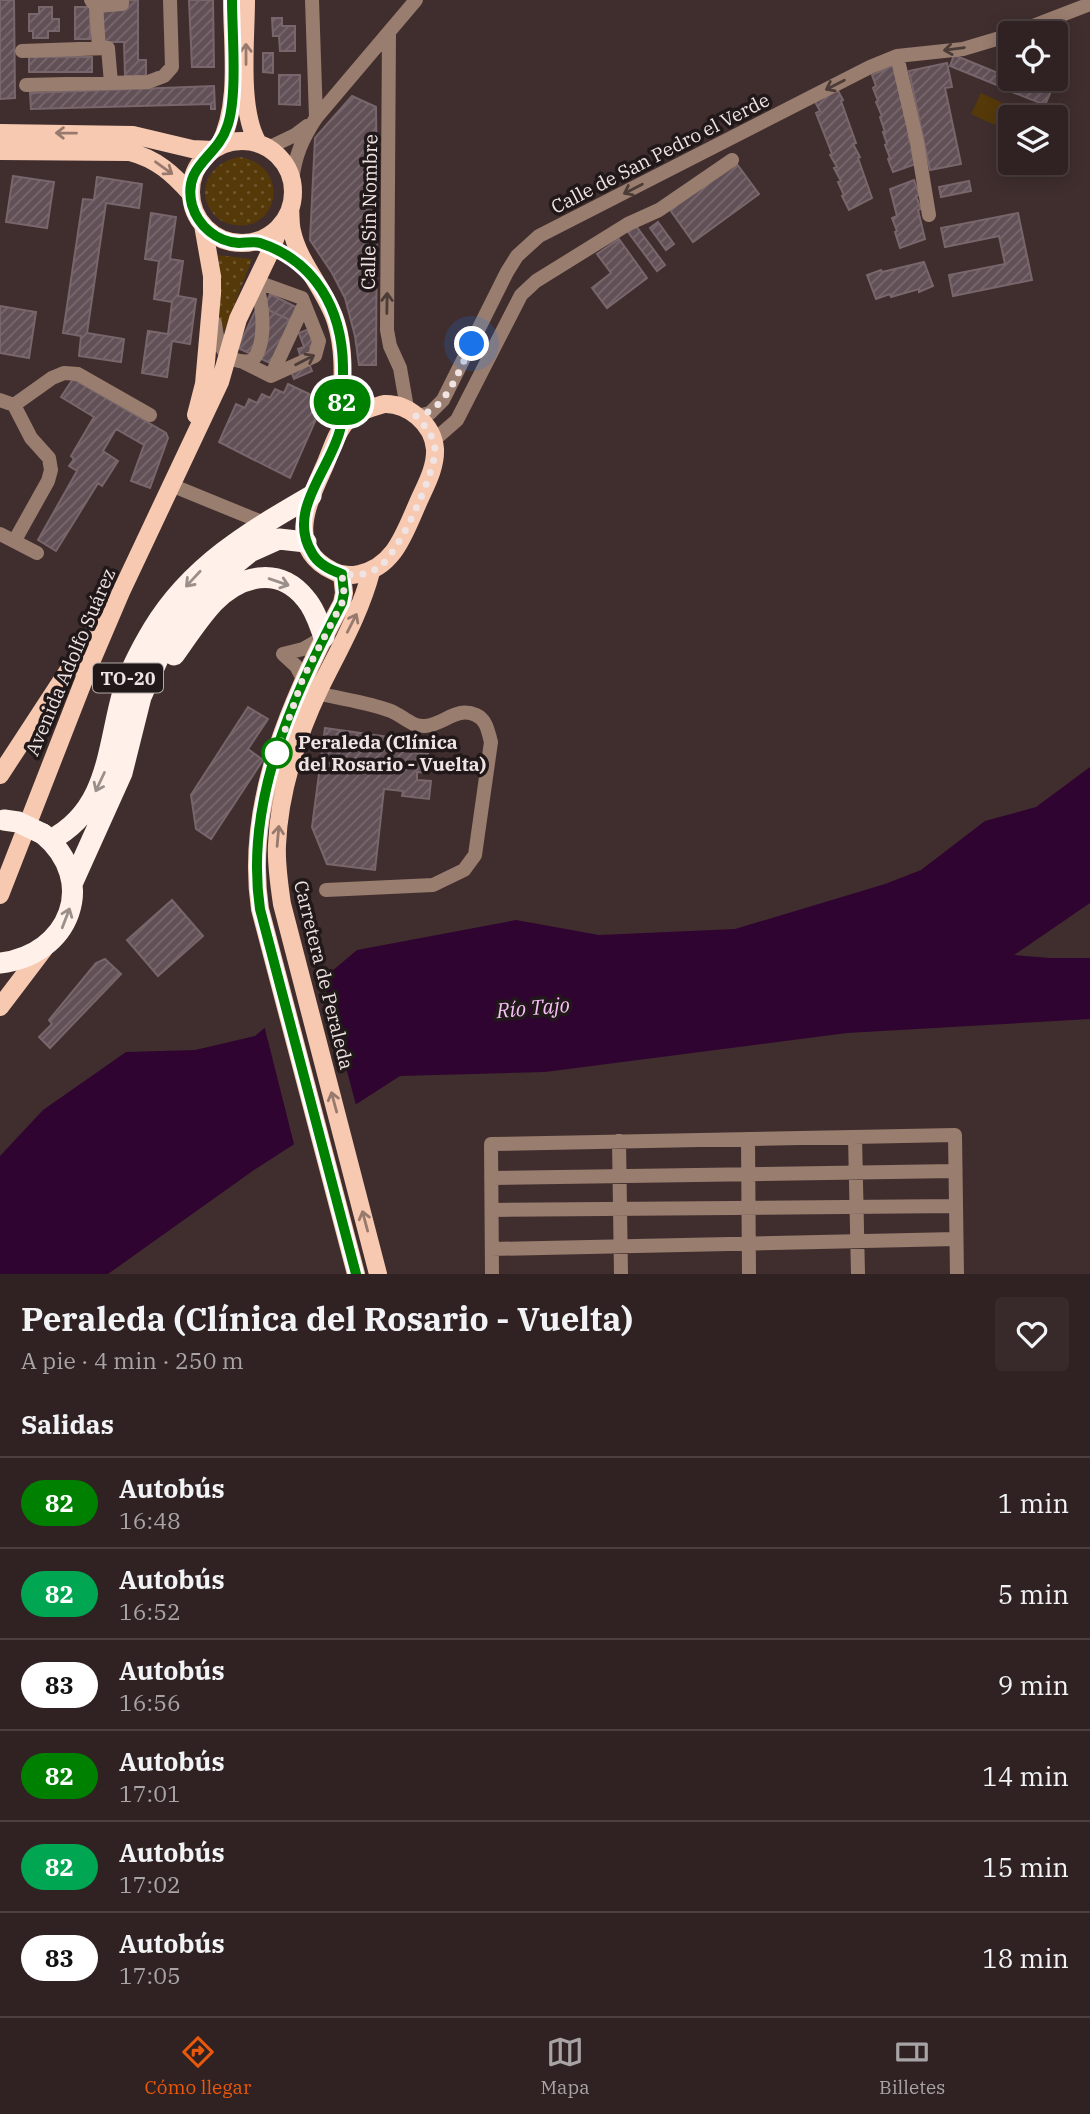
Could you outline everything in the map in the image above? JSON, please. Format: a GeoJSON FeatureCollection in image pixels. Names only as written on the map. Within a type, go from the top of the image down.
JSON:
{"type":"FeatureCollection","features":[{"type":"Feature","properties":{"kind":"highway","name":"TO-20"},"geometry":{"type":"LineString","coordinates":[[46,837],[64,833],[78,821],[103,777],[123,694],[135,661],[168,607],[203,568],[228,546],[311,496]]}},
{"type":"Feature","properties":{"kind":"highway","name":"TO-20"},"geometry":{"type":"LineString","coordinates":[[44,949],[63,927],[69,914],[72,884],[122,773],[135,719],[152,669],[166,641],[187,612],[219,577],[250,552],[279,539],[306,542]]}},
{"type":"Feature","properties":{"kind":"highway"},"geometry":{"type":"LineString","coordinates":[[135,719],[170,659],[212,604],[230,589],[250,579],[278,579],[298,591],[313,609],[324,637]]}},
{"type":"Feature","properties":{"kind":"highway"},"geometry":{"type":"LineString","coordinates":[[2,820],[18,822],[46,837]]}},
{"type":"Feature","properties":{"kind":"highway","name":"TO-20"},"geometry":{"type":"LineString","coordinates":[[46,837],[61,853],[72,884]]}},
{"type":"Feature","properties":{"kind":"highway"},"geometry":{"type":"LineString","coordinates":[[1,963],[24,960],[44,949]]}},
{"type":"Feature","properties":{"kind":"main road"},"geometry":{"type":"LineString","coordinates":[[232,0],[231,113],[216,148],[196,169],[192,181],[191,194],[197,216],[203,225],[222,239],[233,243],[264,245],[287,255],[313,275]]}},
{"type":"Feature","properties":{"kind":"main road"},"geometry":{"type":"LineString","coordinates":[[246,0],[246,106],[251,131],[287,168],[293,195],[290,209],[291,230],[337,323],[341,345],[341,429]]}},
{"type":"Feature","properties":{"kind":"main road"},"geometry":{"type":"LineString","coordinates":[[192,149],[215,136],[231,113]]}},
{"type":"Feature","properties":{"kind":"main road"},"geometry":{"type":"LineString","coordinates":[[3,132],[133,135],[192,149],[216,148],[238,141],[263,146]]}},
{"type":"Feature","properties":{"kind":"main road"},"geometry":{"type":"LineString","coordinates":[[0,151],[130,152],[165,167],[191,194]]}},
{"type":"Feature","properties":{"kind":"main road"},"geometry":{"type":"LineString","coordinates":[[264,245],[279,228],[290,209]]}},
{"type":"Feature","properties":{"kind":"main road","name":"Avenida Adolfo Suárez"},"geometry":{"type":"LineString","coordinates":[[187,449],[204,384],[212,294],[212,276],[203,225]]}},
{"type":"Feature","properties":{"kind":"main road","name":"Avenida Adolfo Suárez"},"geometry":{"type":"LineString","coordinates":[[0,895],[63,729],[121,592],[187,449],[220,383],[236,359],[238,319],[255,281],[264,245]]}},
{"type":"Feature","properties":{"kind":"main road"},"geometry":{"type":"LineString","coordinates":[[342,379],[351,398],[366,410]]}},
{"type":"Feature","properties":{"kind":"main road"},"geometry":{"type":"LineString","coordinates":[[371,572],[353,575],[333,571],[316,560],[306,542],[303,522],[311,496],[341,429],[348,421],[366,410],[384,404],[397,404],[412,412],[433,441]]}},
{"type":"Feature","properties":{"kind":"main road","name":"Carretera de Peraleda"},"geometry":{"type":"LineString","coordinates":[[379,1274],[282,904],[277,866],[278,826],[289,772],[317,693],[361,605],[371,572],[392,556],[402,537],[431,472],[435,451],[433,441]]}},
{"type":"Feature","properties":{"kind":"main road"},"geometry":{"type":"LineString","coordinates":[[342,574],[342,603],[303,678],[266,792],[256,851],[256,882],[260,909],[356,1274]]}},
{"type":"Feature","properties":{"kind":"main road"},"geometry":{"type":"LineString","coordinates":[[3,767],[121,592]]}},
{"type":"Feature","properties":{"kind":"main road"},"geometry":{"type":"LineString","coordinates":[[0,1007],[44,949]]}},
{"type":"Feature","properties":{"kind":"street"},"geometry":{"type":"LineString","coordinates":[[99,48],[93,3],[122,4],[122,0]]}},
{"type":"Feature","properties":{"kind":"street"},"geometry":{"type":"LineString","coordinates":[[26,85],[148,82],[164,76],[172,66],[170,0]]}},
{"type":"Feature","properties":{"kind":"street"},"geometry":{"type":"LineString","coordinates":[[312,0],[316,118]]}},
{"type":"Feature","properties":{"kind":"street"},"geometry":{"type":"LineString","coordinates":[[292,181],[302,139],[316,118],[416,0]]}},
{"type":"Feature","properties":{"kind":"street"},"geometry":{"type":"LineString","coordinates":[[1046,21],[1090,4]]}},
{"type":"Feature","properties":{"kind":"street","name":"Calle Sin Nombre"},"geometry":{"type":"LineString","coordinates":[[389,32],[387,330],[412,412]]}},
{"type":"Feature","properties":{"kind":"street","name":"Calle de San Pedro el Verde"},"geometry":{"type":"LineString","coordinates":[[412,412],[429,413],[443,400],[507,272],[517,256],[539,236],[870,66],[897,56],[963,48],[998,38]]}},
{"type":"Feature","properties":{"kind":"street"},"geometry":{"type":"LineString","coordinates":[[22,51],[108,48],[111,83]]}},
{"type":"Feature","properties":{"kind":"street"},"geometry":{"type":"LineString","coordinates":[[897,56],[915,174],[929,215]]}},
{"type":"Feature","properties":{"kind":"street"},"geometry":{"type":"LineString","coordinates":[[263,146],[295,135],[316,118]]}},
{"type":"Feature","properties":{"kind":"street"},"geometry":{"type":"LineString","coordinates":[[433,441],[457,420],[516,301],[536,281],[628,224],[659,210],[732,160]]}},
{"type":"Feature","properties":{"kind":"street"},"geometry":{"type":"LineString","coordinates":[[236,359],[253,361],[257,356],[263,319],[255,281]]}},
{"type":"Feature","properties":{"kind":"street"},"geometry":{"type":"LineString","coordinates":[[255,281],[302,298],[318,341],[315,356],[271,376]]}},
{"type":"Feature","properties":{"kind":"street"},"geometry":{"type":"LineString","coordinates":[[212,294],[218,346],[236,359],[271,376]]}},
{"type":"Feature","properties":{"kind":"street"},"geometry":{"type":"LineString","coordinates":[[271,376],[304,305]]}},
{"type":"Feature","properties":{"kind":"street"},"geometry":{"type":"LineString","coordinates":[[15,540],[48,481],[51,470],[49,458],[31,438],[7,402],[64,373],[78,374],[150,415]]}},
{"type":"Feature","properties":{"kind":"street"},"geometry":{"type":"LineString","coordinates":[[171,485],[264,523]]}},
{"type":"Feature","properties":{"kind":"street"},"geometry":{"type":"LineString","coordinates":[[0,534],[37,553]]}},
{"type":"Feature","properties":{"kind":"street"},"geometry":{"type":"LineString","coordinates":[[303,678],[296,666],[283,654],[303,649],[324,637]]}},
{"type":"Feature","properties":{"kind":"street"},"geometry":{"type":"LineString","coordinates":[[317,693],[391,711],[412,724],[426,726],[457,712],[473,713],[481,718],[487,727],[491,742],[475,855],[464,870],[433,885],[326,890]]}},
{"type":"Feature","properties":{"kind":"street"},"geometry":{"type":"LineString","coordinates":[[492,1274],[491,1143],[955,1135],[957,1274]]}},
{"type":"Feature","properties":{"kind":"street"},"geometry":{"type":"LineString","coordinates":[[855,1137],[858,1274]]}},
{"type":"Feature","properties":{"kind":"street"},"geometry":{"type":"LineString","coordinates":[[748,1139],[749,1274]]}},
{"type":"Feature","properties":{"kind":"street"},"geometry":{"type":"LineString","coordinates":[[619,1141],[621,1274]]}},
{"type":"Feature","properties":{"kind":"street"},"geometry":{"type":"LineString","coordinates":[[491,1178],[955,1171]]}},
{"type":"Feature","properties":{"kind":"street"},"geometry":{"type":"LineString","coordinates":[[492,1210],[956,1206]]}},
{"type":"Feature","properties":{"kind":"street"},"geometry":{"type":"LineString","coordinates":[[492,1249],[956,1239]]}},
{"type":"Feature","properties":{"kind":"shaded area"},"geometry":{"type":"Polygon","coordinates":[[[981,93],[1007,105],[998,105],[998,126],[971,114],[981,93]]]}},
{"type":"Feature","properties":{"kind":"shaded area"},"geometry":{"type":"Polygon","coordinates":[[[239,157],[255,162],[266,171],[272,183],[273,196],[270,208],[262,218],[250,224],[235,225],[228,224],[214,215],[205,194],[209,177],[214,170],[239,157]]]}},
{"type":"Feature","properties":{"kind":"shaded area"},"geometry":{"type":"Polygon","coordinates":[[[218,255],[252,259],[221,339],[221,283],[218,255]]]}},
{"type":"Feature","properties":{"kind":"water","name":"Río Tajo"},"geometry":{"type":"Polygon","coordinates":[[[1090,767],[1090,903],[1014,955],[1090,958],[1090,1019],[847,1033],[545,1072],[400,1076],[254,1170],[108,1274],[0,1274],[0,1156],[43,1110],[126,1052],[195,1050],[255,1036],[357,950],[516,920],[599,935],[735,929],[885,884],[921,870],[985,821],[1036,807],[1090,767]]]}},
{"type":"Feature","properties":{"kind":"pier"},"geometry":{"type":"Polygon","coordinates":[[[322,976],[357,1109],[295,1148],[264,1025],[322,976]]]}},
{"type":"Feature","properties":{"kind":"building"},"geometry":{"type":"Polygon","coordinates":[[[0,0],[14,0],[15,98],[0,99],[0,0]]]}},
{"type":"Feature","properties":{"kind":"building"},"geometry":{"type":"Polygon","coordinates":[[[123,0],[138,0],[138,60],[146,60],[146,76],[125,76],[124,42],[103,42],[103,7],[123,0]]]}},
{"type":"Feature","properties":{"kind":"building"},"geometry":{"type":"Polygon","coordinates":[[[189,0],[213,0],[214,67],[192,67],[189,0]]]}},
{"type":"Feature","properties":{"kind":"building"},"geometry":{"type":"Polygon","coordinates":[[[39,7],[52,7],[52,19],[59,19],[59,31],[48,31],[48,38],[33,38],[33,31],[29,31],[29,14],[39,14],[39,7]]]}},
{"type":"Feature","properties":{"kind":"building"},"geometry":{"type":"Polygon","coordinates":[[[75,7],[90,7],[90,39],[75,39],[75,7]]]}},
{"type":"Feature","properties":{"kind":"building"},"geometry":{"type":"Polygon","coordinates":[[[272,18],[282,18],[282,26],[295,26],[295,51],[280,51],[279,36],[273,36],[272,18]]]}},
{"type":"Feature","properties":{"kind":"building"},"geometry":{"type":"Polygon","coordinates":[[[263,53],[273,53],[273,73],[263,72],[263,53]]]}},
{"type":"Feature","properties":{"kind":"building"},"geometry":{"type":"Polygon","coordinates":[[[954,55],[998,73],[998,86],[950,66],[954,55]]]}},
{"type":"Feature","properties":{"kind":"building"},"geometry":{"type":"Polygon","coordinates":[[[29,57],[92,57],[92,72],[29,72],[29,57]]]}},
{"type":"Feature","properties":{"kind":"building"},"geometry":{"type":"Polygon","coordinates":[[[947,63],[952,87],[945,88],[961,164],[930,170],[909,71],[947,63]]]}},
{"type":"Feature","properties":{"kind":"building"},"geometry":{"type":"Polygon","coordinates":[[[896,64],[911,135],[908,136],[913,150],[911,151],[916,164],[893,172],[888,159],[890,158],[880,117],[882,116],[876,102],[878,101],[873,88],[876,86],[872,75],[896,64]]]}},
{"type":"Feature","properties":{"kind":"building"},"geometry":{"type":"Polygon","coordinates":[[[279,75],[300,75],[300,105],[279,104],[279,75]]]}},
{"type":"Feature","properties":{"kind":"building"},"geometry":{"type":"Polygon","coordinates":[[[214,86],[215,109],[211,109],[211,104],[31,109],[30,93],[214,86]]]}},
{"type":"Feature","properties":{"kind":"building"},"geometry":{"type":"Polygon","coordinates":[[[836,87],[843,100],[841,101],[856,143],[853,144],[860,157],[858,158],[872,198],[849,210],[838,182],[841,181],[834,168],[837,167],[830,155],[832,154],[816,113],[820,111],[813,98],[836,87]]]}},
{"type":"Feature","properties":{"kind":"building"},"geometry":{"type":"Polygon","coordinates":[[[1010,91],[1051,91],[1045,105],[1010,91]]]}},
{"type":"Feature","properties":{"kind":"building"},"geometry":{"type":"Polygon","coordinates":[[[352,96],[376,107],[376,365],[359,365],[345,298],[310,240],[315,138],[352,96]]]}},
{"type":"Feature","properties":{"kind":"building"},"geometry":{"type":"Polygon","coordinates":[[[734,160],[759,194],[693,242],[668,207],[734,160]]]}},
{"type":"Feature","properties":{"kind":"building"},"geometry":{"type":"Polygon","coordinates":[[[13,176],[54,182],[47,228],[6,222],[13,176]]]}},
{"type":"Feature","properties":{"kind":"building"},"geometry":{"type":"Polygon","coordinates":[[[97,177],[142,184],[139,208],[106,203],[87,333],[124,339],[121,362],[79,356],[81,336],[63,333],[83,199],[94,200],[97,177]]]}},
{"type":"Feature","properties":{"kind":"building"},"geometry":{"type":"Polygon","coordinates":[[[914,180],[919,195],[916,196],[921,209],[918,210],[925,239],[900,248],[892,218],[897,216],[890,189],[914,180]]]}},
{"type":"Feature","properties":{"kind":"building"},"geometry":{"type":"Polygon","coordinates":[[[969,181],[971,191],[941,197],[939,187],[969,181]]]}},
{"type":"Feature","properties":{"kind":"building"},"geometry":{"type":"Polygon","coordinates":[[[151,213],[176,217],[170,259],[183,261],[178,296],[196,299],[190,344],[172,341],[167,377],[142,373],[148,331],[168,334],[172,302],[154,299],[159,261],[145,259],[151,213]]]}},
{"type":"Feature","properties":{"kind":"building"},"geometry":{"type":"Polygon","coordinates":[[[1018,213],[1032,280],[953,296],[949,275],[1005,264],[999,236],[945,247],[941,228],[1018,213]]]}},
{"type":"Feature","properties":{"kind":"building"},"geometry":{"type":"Polygon","coordinates":[[[658,222],[674,244],[666,250],[650,228],[658,222]]]}},
{"type":"Feature","properties":{"kind":"building"},"geometry":{"type":"Polygon","coordinates":[[[636,226],[665,265],[657,271],[628,232],[636,226]]]}},
{"type":"Feature","properties":{"kind":"building"},"geometry":{"type":"Polygon","coordinates":[[[619,239],[647,278],[607,308],[592,288],[611,273],[597,254],[619,239]]]}},
{"type":"Feature","properties":{"kind":"building"},"geometry":{"type":"Polygon","coordinates":[[[924,262],[933,286],[919,292],[919,289],[876,299],[867,275],[924,262]]]}},
{"type":"Feature","properties":{"kind":"building"},"geometry":{"type":"Polygon","coordinates":[[[270,294],[298,308],[292,321],[264,308],[270,294]]]}},
{"type":"Feature","properties":{"kind":"building"},"geometry":{"type":"Polygon","coordinates":[[[258,305],[292,321],[272,364],[238,348],[258,305]]]}},
{"type":"Feature","properties":{"kind":"building"},"geometry":{"type":"Polygon","coordinates":[[[0,306],[36,312],[29,358],[0,353],[0,306]]]}},
{"type":"Feature","properties":{"kind":"building"},"geometry":{"type":"Polygon","coordinates":[[[309,329],[315,344],[310,346],[313,353],[306,356],[312,371],[294,379],[291,371],[301,358],[298,349],[304,347],[299,333],[309,329]]]}},
{"type":"Feature","properties":{"kind":"building"},"geometry":{"type":"Polygon","coordinates":[[[73,379],[166,433],[168,438],[150,488],[131,481],[144,445],[116,429],[103,451],[118,461],[102,486],[98,483],[56,551],[38,540],[77,471],[69,466],[74,459],[71,456],[94,417],[61,397],[73,379]]]}},
{"type":"Feature","properties":{"kind":"building"},"geometry":{"type":"Polygon","coordinates":[[[288,384],[324,401],[290,478],[219,442],[236,404],[245,408],[249,399],[257,403],[262,394],[270,398],[275,389],[284,393],[288,384]]]}},
{"type":"Feature","properties":{"kind":"building"},"geometry":{"type":"Polygon","coordinates":[[[248,707],[268,719],[248,749],[263,760],[211,839],[196,829],[191,795],[248,707]]]}},
{"type":"Feature","properties":{"kind":"building"},"geometry":{"type":"Polygon","coordinates":[[[325,728],[418,741],[416,753],[428,754],[426,773],[417,772],[417,780],[431,781],[429,799],[402,796],[403,791],[384,789],[375,870],[327,864],[312,827],[325,728]]]}},
{"type":"Feature","properties":{"kind":"building"},"geometry":{"type":"Polygon","coordinates":[[[172,900],[203,936],[158,976],[127,940],[172,900]]]}},
{"type":"Feature","properties":{"kind":"building"},"geometry":{"type":"Polygon","coordinates":[[[105,959],[121,974],[50,1048],[39,1037],[52,1024],[49,1020],[96,963],[105,959]]]}},
{"type":"Feature","properties":{"kind":"bus line","name":"82"},"geometry":{"type":"LineString","coordinates":[[232,0],[230,118],[219,146],[203,158],[196,169],[192,181],[192,205],[203,225],[211,233],[233,243],[257,241],[287,255],[313,275],[337,323],[343,365],[341,429],[311,496],[303,522],[306,542],[316,560],[342,574],[344,593],[342,603],[303,678],[272,768],[256,851],[256,882],[260,909],[356,1274]]}},
{"type":"Feature","properties":{"kind":"place","name":"Peraleda (Clínica del Rosario - Vuelta)"},"geometry":{"type":"Point","coordinates":[277,753]}},
{"type":"Feature","properties":{"kind":"route"},"geometry":{"type":"LineString","coordinates":[[277,753],[303,678],[342,603],[342,574],[371,572],[380,567],[392,556],[402,537],[434,461],[433,441],[416,416],[429,413],[443,400],[472,344]]}}]}
